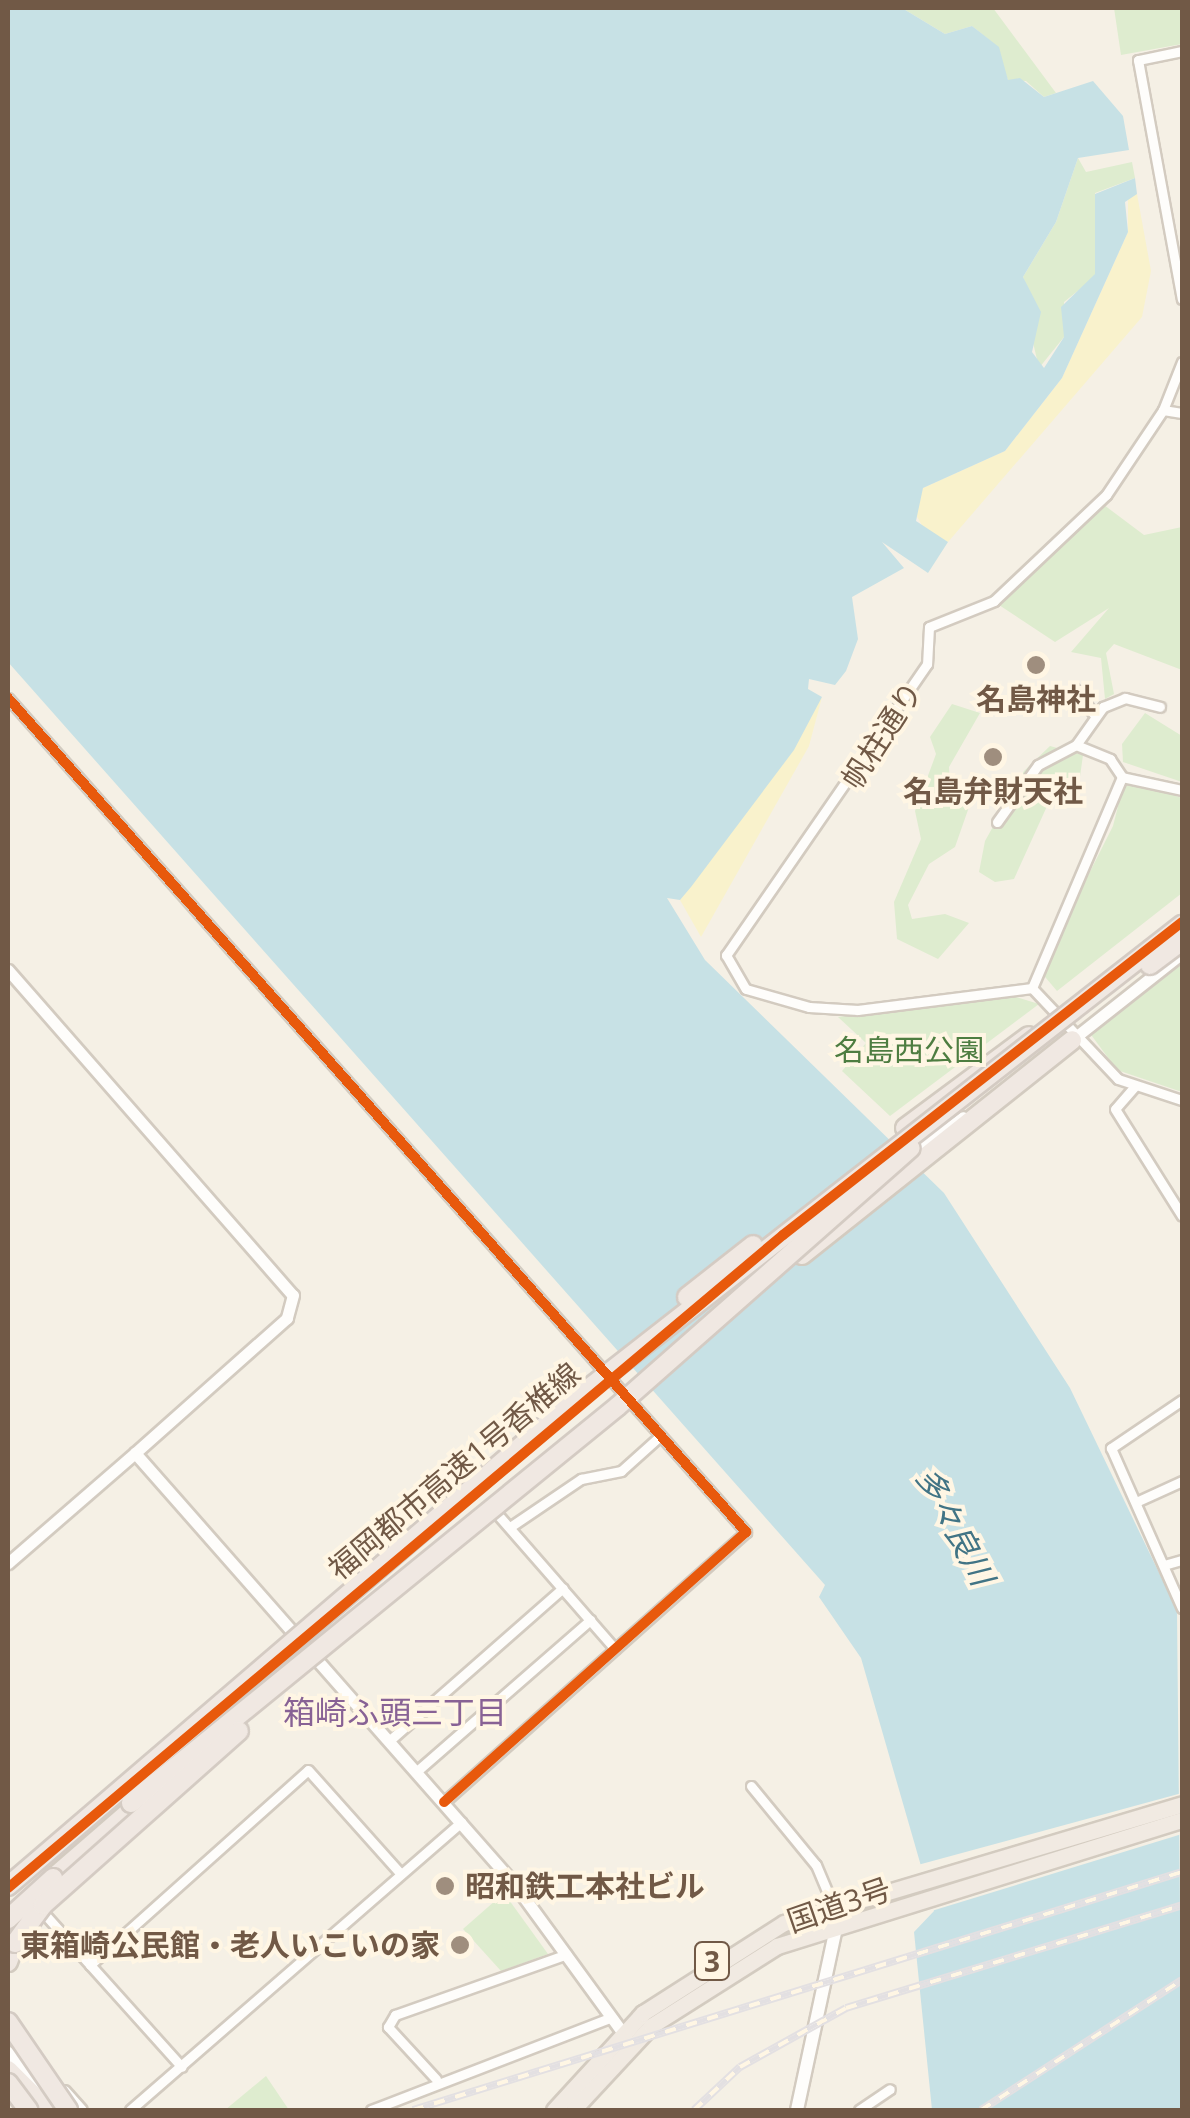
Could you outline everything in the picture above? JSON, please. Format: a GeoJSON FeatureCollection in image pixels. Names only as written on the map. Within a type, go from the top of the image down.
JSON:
{"type":"FeatureCollection","features":[{"type":"Feature","properties":{"kind":"highway","name":"福岡都市高速1号香椎線"},"geometry":{"type":"LineString","coordinates":[[8,1888],[593,1390],[1182,924]]}},
{"type":"Feature","properties":{"kind":"highway","name":"福岡都市高速1号香椎線"},"geometry":{"type":"LineString","coordinates":[[8,1888],[90,1837],[635,1391],[916,1145],[1182,941]]}},
{"type":"Feature","properties":{"kind":"highway"},"geometry":{"type":"LineString","coordinates":[[635,1391],[1043,1027]]}},
{"type":"Feature","properties":{"kind":"highway"},"geometry":{"type":"LineString","coordinates":[[593,1390],[628,1345],[916,1142],[1076,1037]]}},
{"type":"Feature","properties":{"kind":"highway"},"geometry":{"type":"LineString","coordinates":[[8,1962],[43,1905],[376,1606]]}},
{"type":"Feature","properties":{"kind":"highway"},"geometry":{"type":"LineString","coordinates":[[8,1918],[236,1715],[254,1678]]}},
{"type":"Feature","properties":{"kind":"highway","name":"国道3号"},"geometry":{"type":"LineString","coordinates":[[572,2110],[627,2038],[737,1966],[919,1887],[1182,1804]]}},
{"type":"Feature","properties":{"kind":"highway","name":"国道3号"},"geometry":{"type":"LineString","coordinates":[[554,2110],[627,2038],[734,1948],[832,1903],[919,1887],[1182,1820]]}},
{"type":"Feature","properties":{"kind":"highway"},"geometry":{"type":"LineString","coordinates":[[8,2023],[68,2110]]}},
{"type":"Feature","properties":{"kind":"highway"},"geometry":{"type":"LineString","coordinates":[[8,2070],[48,2110]]}},
{"type":"Feature","properties":{"kind":"highway"},"geometry":{"type":"LineString","coordinates":[[8,2085],[32,2111]]}},
{"type":"Feature","properties":{"kind":"highway"},"geometry":{"type":"LineString","coordinates":[[8,2098],[20,2110]]}},
{"type":"Feature","properties":{"kind":"main road"},"geometry":{"type":"LineString","coordinates":[[797,2110],[838,1923],[832,1903]]}},
{"type":"Feature","properties":{"kind":"street"},"geometry":{"type":"LineString","coordinates":[[1182,51],[1138,60],[1182,299]]}},
{"type":"Feature","properties":{"kind":"street"},"geometry":{"type":"LineString","coordinates":[[1182,362],[1163,410],[1182,413]]}},
{"type":"Feature","properties":{"kind":"street","name":"帆柱通り"},"geometry":{"type":"LineString","coordinates":[[1032,988],[808,1007],[746,988],[726,956],[928,664],[929,627],[994,602],[1106,495],[1163,410]]}},
{"type":"Feature","properties":{"kind":"street"},"geometry":{"type":"LineString","coordinates":[[1074,688],[1094,715]]}},
{"type":"Feature","properties":{"kind":"street"},"geometry":{"type":"LineString","coordinates":[[8,698],[746,1532],[444,1802]]}},
{"type":"Feature","properties":{"kind":"street"},"geometry":{"type":"LineString","coordinates":[[1076,746],[1094,715],[1125,698],[1160,707]]}},
{"type":"Feature","properties":{"kind":"street"},"geometry":{"type":"LineString","coordinates":[[997,822],[1048,755],[1076,746],[1110,758],[1122,776],[1182,790]]}},
{"type":"Feature","properties":{"kind":"street"},"geometry":{"type":"LineString","coordinates":[[1122,776],[1032,988],[1064,1012],[1076,1037],[1134,1086],[1182,1100]]}},
{"type":"Feature","properties":{"kind":"street"},"geometry":{"type":"LineString","coordinates":[[1043,1027],[1182,924]]}},
{"type":"Feature","properties":{"kind":"street"},"geometry":{"type":"LineString","coordinates":[[1076,1037],[1182,953]]}},
{"type":"Feature","properties":{"kind":"street"},"geometry":{"type":"LineString","coordinates":[[8,970],[293,1295],[287,1318],[8,1563]]}},
{"type":"Feature","properties":{"kind":"street"},"geometry":{"type":"LineString","coordinates":[[1134,1086],[1115,1109],[1182,1216]]}},
{"type":"Feature","properties":{"kind":"street"},"geometry":{"type":"LineString","coordinates":[[8,1888],[593,1390]]}},
{"type":"Feature","properties":{"kind":"street"},"geometry":{"type":"LineString","coordinates":[[1182,1400],[1110,1448],[1182,1608]]}},
{"type":"Feature","properties":{"kind":"street"},"geometry":{"type":"LineString","coordinates":[[8,1918],[313,1653],[614,1402]]}},
{"type":"Feature","properties":{"kind":"street"},"geometry":{"type":"LineString","coordinates":[[510,1527],[581,1479],[621,1471],[660,1436]]}},
{"type":"Feature","properties":{"kind":"street"},"geometry":{"type":"LineString","coordinates":[[135,1453],[461,1822],[627,2038]]}},
{"type":"Feature","properties":{"kind":"street"},"geometry":{"type":"LineString","coordinates":[[1136,1502],[1182,1481]]}},
{"type":"Feature","properties":{"kind":"street"},"geometry":{"type":"LineString","coordinates":[[490,1504],[615,1649]]}},
{"type":"Feature","properties":{"kind":"street"},"geometry":{"type":"LineString","coordinates":[[1164,1565],[1182,1560]]}},
{"type":"Feature","properties":{"kind":"street"},"geometry":{"type":"LineString","coordinates":[[390,1740],[563,1588]]}},
{"type":"Feature","properties":{"kind":"street"},"geometry":{"type":"LineString","coordinates":[[417,1771],[590,1620]]}},
{"type":"Feature","properties":{"kind":"street"},"geometry":{"type":"LineString","coordinates":[[90,1965],[308,1770],[400,1872]]}},
{"type":"Feature","properties":{"kind":"street"},"geometry":{"type":"LineString","coordinates":[[751,1786],[816,1865],[832,1903]]}},
{"type":"Feature","properties":{"kind":"street"},"geometry":{"type":"LineString","coordinates":[[130,2110],[461,1822]]}},
{"type":"Feature","properties":{"kind":"street"},"geometry":{"type":"LineString","coordinates":[[32,1900],[182,2067]]}},
{"type":"Feature","properties":{"kind":"street"},"geometry":{"type":"LineString","coordinates":[[436,2079],[388,2027],[395,2016],[566,1954]]}},
{"type":"Feature","properties":{"kind":"street"},"geometry":{"type":"LineString","coordinates":[[371,2110],[436,2079],[609,2018]]}},
{"type":"Feature","properties":{"kind":"street"},"geometry":{"type":"LineString","coordinates":[[8,2023],[81,2110]]}},
{"type":"Feature","properties":{"kind":"street"},"geometry":{"type":"LineString","coordinates":[[8,2052],[58,2110]]}},
{"type":"Feature","properties":{"kind":"street"},"geometry":{"type":"LineString","coordinates":[[859,2110],[890,2089]]}},
{"type":"Feature","properties":{"kind":"green space"},"geometry":{"type":"Polygon","coordinates":[[[902,8],[993,8],[1056,93],[1044,97],[1026,81],[1008,80],[993,43],[972,26],[945,34],[902,8]]]}},
{"type":"Feature","properties":{"kind":"green space"},"geometry":{"type":"Polygon","coordinates":[[[1114,8],[1182,8],[1182,44],[1121,55],[1114,8]]]}},
{"type":"Feature","properties":{"kind":"green space"},"geometry":{"type":"Polygon","coordinates":[[[1078,158],[1086,172],[1132,162],[1135,178],[1095,193],[1095,277],[1064,302],[1064,337],[1039,368],[1031,334],[1039,318],[1023,277],[1056,222],[1078,158]]]}},
{"type":"Feature","properties":{"kind":"green space"},"geometry":{"type":"Polygon","coordinates":[[[1104,505],[1144,535],[1182,527],[1182,670],[1114,644],[1106,653],[1114,694],[1105,699],[1101,658],[1071,652],[1109,608],[1055,642],[999,605],[1104,505]]]}},
{"type":"Feature","properties":{"kind":"green space"},"geometry":{"type":"Polygon","coordinates":[[[952,704],[980,713],[949,767],[950,788],[969,807],[955,847],[929,864],[908,905],[912,919],[945,914],[969,923],[938,959],[897,939],[894,902],[921,839],[915,811],[936,754],[930,737],[952,704]]]}},
{"type":"Feature","properties":{"kind":"green space"},"geometry":{"type":"Polygon","coordinates":[[[1145,713],[1182,736],[1182,782],[1123,762],[1122,744],[1145,713]]]}},
{"type":"Feature","properties":{"kind":"green space"},"geometry":{"type":"Polygon","coordinates":[[[1050,746],[1083,755],[1078,791],[1048,804],[1014,879],[995,882],[979,872],[985,841],[1024,771],[1050,746]]]}},
{"type":"Feature","properties":{"kind":"green space"},"geometry":{"type":"Polygon","coordinates":[[[1125,779],[1182,798],[1182,893],[1057,991],[1040,971],[1113,826],[1125,779]]]}},
{"type":"Feature","properties":{"kind":"green space"},"geometry":{"type":"Polygon","coordinates":[[[1182,960],[1182,1092],[1117,1070],[1089,1032],[1182,960]]]}},
{"type":"Feature","properties":{"kind":"green space","name":"名島西公園"},"geometry":{"type":"Polygon","coordinates":[[[1006,994],[1039,1004],[890,1116],[842,1071],[866,1043],[838,1017],[1006,994]]]}},
{"type":"Feature","properties":{"kind":"green space"},"geometry":{"type":"Polygon","coordinates":[[[504,1893],[548,1954],[501,1971],[463,1929],[504,1893]]]}},
{"type":"Feature","properties":{"kind":"green space"},"geometry":{"type":"Polygon","coordinates":[[[266,2076],[289,2110],[225,2110],[266,2076]]]}},
{"type":"Feature","properties":{"kind":"sand"},"geometry":{"type":"Polygon","coordinates":[[[1128,194],[1137,194],[1151,271],[1142,317],[948,542],[924,529],[915,513],[923,488],[1005,451],[1062,378],[1128,232],[1128,194]]]}},
{"type":"Feature","properties":{"kind":"sand"},"geometry":{"type":"Polygon","coordinates":[[[822,697],[809,746],[701,937],[680,900],[822,697]]]}},
{"type":"Feature","properties":{"kind":"water","name":"多々良川"},"geometry":{"type":"Polygon","coordinates":[[[8,8],[902,8],[945,34],[972,26],[999,47],[1008,80],[1020,78],[1044,97],[1093,81],[1123,116],[1129,150],[1078,158],[1056,222],[1023,277],[1041,312],[1032,352],[1044,368],[1064,337],[1061,307],[1095,274],[1095,194],[1135,178],[1137,194],[1125,202],[1128,232],[1062,378],[1005,451],[923,488],[916,521],[948,542],[928,573],[882,542],[904,568],[852,597],[858,639],[846,671],[835,685],[809,679],[808,689],[822,697],[794,750],[680,900],[667,898],[705,960],[944,1193],[1070,1388],[1177,1610],[1182,2110],[932,2110],[914,1932],[934,1911],[861,1658],[819,1597],[825,1585],[8,662],[8,8]]]}},
{"type":"Feature","properties":{"kind":"pier"},"geometry":{"type":"Polygon","coordinates":[[[1182,1793],[1182,1834],[925,1913],[914,1866],[1182,1793]]]}},
{"type":"Feature","properties":{"kind":"railway"},"geometry":{"type":"LineString","coordinates":[[413,2110],[1182,1872]]}},
{"type":"Feature","properties":{"kind":"railway"},"geometry":{"type":"LineString","coordinates":[[694,2110],[740,2067],[846,2008],[1182,1905]]}},
{"type":"Feature","properties":{"kind":"railway"},"geometry":{"type":"LineString","coordinates":[[981,2110],[1182,1980]]}},
{"type":"Feature","properties":{"kind":"cycle path"},"geometry":{"type":"LineString","coordinates":[[8,698],[746,1532],[444,1802]]}},
{"type":"Feature","properties":{"kind":"cycle path"},"geometry":{"type":"LineString","coordinates":[[8,1888],[783,1235],[1182,922]]}},
{"type":"Feature","properties":{"kind":"place","name":"名島神社"},"geometry":{"type":"Point","coordinates":[1036,665]}},
{"type":"Feature","properties":{"kind":"place","name":"名島弁財天社"},"geometry":{"type":"Point","coordinates":[993,757]}},
{"type":"Feature","properties":{"kind":"place","name":"昭和鉄工本社ビル"},"geometry":{"type":"Point","coordinates":[445,1886]}},
{"type":"Feature","properties":{"kind":"place","name":"東箱崎公民館・老人いこいの家"},"geometry":{"type":"Point","coordinates":[460,1945]}},
{"type":"Feature","properties":{"kind":"district","name":"箱崎ふ頭三丁目"},"geometry":{"type":"Point","coordinates":[395,1712]}}]}
